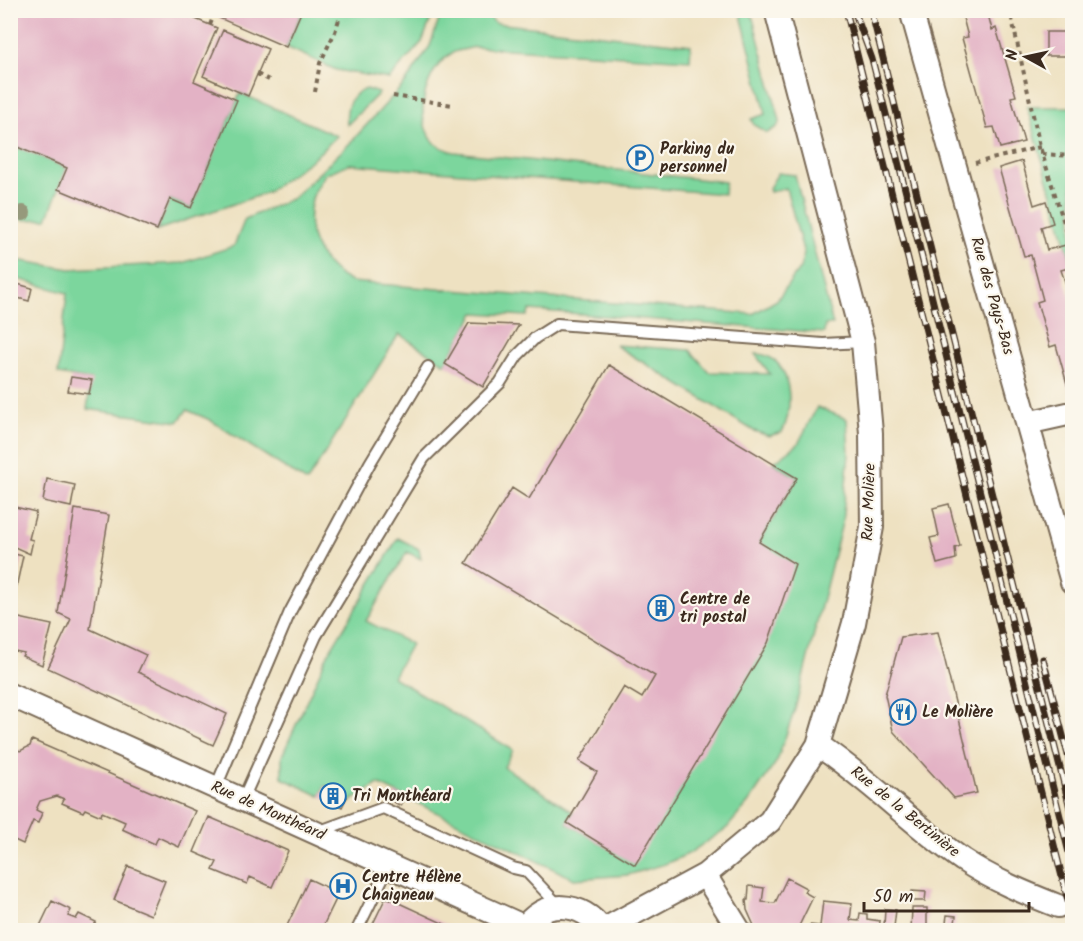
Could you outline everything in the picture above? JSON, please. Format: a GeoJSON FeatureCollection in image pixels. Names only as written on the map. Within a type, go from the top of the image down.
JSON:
{"type":"FeatureCollection","features":[{"type":"Feature","properties":{"kind":"street","name":"Rue Molière"},"geometry":{"type":"LineString","coordinates":[[603,930],[705,875],[770,820],[819,746],[854,623],[872,527],[871,433],[862,342],[776,10]]}},
{"type":"Feature","properties":{"kind":"street","name":"Rue des Pays-Bas"},"geometry":{"type":"LineString","coordinates":[[911,10],[1072,582]]}},
{"type":"Feature","properties":{"kind":"street"},"geometry":{"type":"LineString","coordinates":[[1028,423],[1072,413]]}},
{"type":"Feature","properties":{"kind":"street","name":"Rue de Monthéard"},"geometry":{"type":"LineString","coordinates":[[10,695],[317,832],[524,929]]}},
{"type":"Feature","properties":{"kind":"street","name":"Rue de la Bertinière"},"geometry":{"type":"LineString","coordinates":[[819,746],[847,764],[963,860],[1014,889],[1058,906]]}},
{"type":"Feature","properties":{"kind":"street"},"geometry":{"type":"LineString","coordinates":[[705,875],[739,930]]}},
{"type":"Feature","properties":{"kind":"street"},"geometry":{"type":"LineString","coordinates":[[524,929],[540,913],[559,907],[585,912],[603,930]]}},
{"type":"Feature","properties":{"kind":"lane"},"geometry":{"type":"LineString","coordinates":[[243,799],[316,636],[424,458],[493,390],[517,356],[535,338],[557,324],[823,344],[862,342]]}},
{"type":"Feature","properties":{"kind":"lane"},"geometry":{"type":"LineString","coordinates":[[216,787],[290,612],[372,461],[428,367]]}},
{"type":"Feature","properties":{"kind":"lane"},"geometry":{"type":"LineString","coordinates":[[317,832],[383,808],[513,868],[526,871],[559,907]]}},
{"type":"Feature","properties":{"kind":"lane"},"geometry":{"type":"LineString","coordinates":[[357,930],[389,865]]}},
{"type":"Feature","properties":{"kind":"path"},"geometry":{"type":"LineString","coordinates":[[210,26],[216,10]]}},
{"type":"Feature","properties":{"kind":"path"},"geometry":{"type":"LineString","coordinates":[[315,92],[320,63],[342,10]]}},
{"type":"Feature","properties":{"kind":"path"},"geometry":{"type":"LineString","coordinates":[[1018,10],[1012,19],[1040,147],[1072,248]]}},
{"type":"Feature","properties":{"kind":"path"},"geometry":{"type":"LineString","coordinates":[[258,75],[269,80]]}},
{"type":"Feature","properties":{"kind":"path"},"geometry":{"type":"LineString","coordinates":[[393,96],[453,105]]}},
{"type":"Feature","properties":{"kind":"path"},"geometry":{"type":"LineString","coordinates":[[956,168],[1040,147]]}},
{"type":"Feature","properties":{"kind":"path"},"geometry":{"type":"LineString","coordinates":[[1042,154],[1072,156]]}},
{"type":"Feature","properties":{"kind":"green space"},"geometry":{"type":"Polygon","coordinates":[[[302,11],[434,11],[422,42],[389,79],[336,70],[286,47],[302,11]]]}},
{"type":"Feature","properties":{"kind":"green space"},"geometry":{"type":"Polygon","coordinates":[[[442,11],[485,11],[495,23],[691,45],[690,60],[475,47],[454,52],[435,71],[424,96],[424,122],[428,134],[442,148],[454,152],[725,182],[724,194],[349,164],[325,174],[313,196],[310,212],[312,236],[316,248],[340,275],[351,282],[753,314],[777,300],[800,268],[804,254],[786,188],[770,192],[769,188],[778,173],[795,175],[833,325],[825,325],[824,333],[530,310],[527,316],[475,313],[445,364],[399,334],[307,482],[210,420],[187,410],[178,422],[87,409],[91,380],[58,374],[67,293],[11,277],[10,259],[70,269],[182,263],[234,246],[245,219],[293,198],[350,143],[406,82],[430,46],[442,11]]]}},
{"type":"Feature","properties":{"kind":"green space"},"geometry":{"type":"Polygon","coordinates":[[[740,11],[751,11],[780,121],[777,127],[767,133],[754,125],[751,119],[766,114],[740,11]]]}},
{"type":"Feature","properties":{"kind":"green space"},"geometry":{"type":"Polygon","coordinates":[[[367,89],[379,93],[347,125],[347,113],[352,98],[367,89]]]}},
{"type":"Feature","properties":{"kind":"green space"},"geometry":{"type":"Polygon","coordinates":[[[240,93],[337,136],[314,158],[266,193],[157,230],[170,199],[191,208],[240,93]]]}},
{"type":"Feature","properties":{"kind":"green space"},"geometry":{"type":"Polygon","coordinates":[[[1027,107],[1072,107],[1072,264],[1027,107]]]}},
{"type":"Feature","properties":{"kind":"green space"},"geometry":{"type":"Polygon","coordinates":[[[18,147],[67,168],[47,219],[24,220],[11,216],[11,164],[18,147]]]}},
{"type":"Feature","properties":{"kind":"green space"},"geometry":{"type":"Polygon","coordinates":[[[615,345],[690,350],[709,372],[770,374],[755,354],[767,356],[777,362],[787,384],[788,410],[782,432],[769,436],[754,431],[615,345]]]}},
{"type":"Feature","properties":{"kind":"green space"},"geometry":{"type":"Polygon","coordinates":[[[817,407],[847,419],[849,454],[842,523],[795,709],[777,761],[749,802],[727,828],[688,854],[665,864],[628,875],[574,879],[378,784],[342,807],[347,797],[325,786],[320,796],[282,778],[282,756],[328,654],[398,538],[419,549],[421,559],[407,552],[366,621],[411,644],[393,677],[513,750],[504,767],[573,812],[567,823],[635,864],[759,542],[797,478],[773,463],[798,444],[817,407]]]}},
{"type":"Feature","properties":{"kind":"building"},"geometry":{"type":"Polygon","coordinates":[[[10,10],[174,10],[217,28],[194,81],[237,100],[191,208],[170,199],[157,230],[58,189],[67,168],[10,144],[10,10]]]}},
{"type":"Feature","properties":{"kind":"building"},"geometry":{"type":"Polygon","coordinates":[[[223,10],[302,10],[286,47],[219,18],[223,10]]]}},
{"type":"Feature","properties":{"kind":"building"},"geometry":{"type":"Polygon","coordinates":[[[961,10],[987,10],[992,30],[996,28],[1016,96],[1011,97],[1024,142],[1000,148],[994,127],[987,128],[962,38],[968,37],[961,10]]]}},
{"type":"Feature","properties":{"kind":"building"},"geometry":{"type":"Polygon","coordinates":[[[223,30],[268,49],[248,96],[203,76],[223,30]]]}},
{"type":"Feature","properties":{"kind":"building"},"geometry":{"type":"Polygon","coordinates":[[[1046,32],[1072,32],[1072,56],[1046,56],[1046,32]]]}},
{"type":"Feature","properties":{"kind":"building"},"geometry":{"type":"Polygon","coordinates":[[[1022,161],[1034,205],[1046,201],[1053,223],[1041,227],[1047,250],[1066,245],[1072,267],[1061,270],[1072,302],[1072,390],[1069,391],[1056,345],[1050,347],[1037,302],[1043,300],[1031,255],[1024,256],[999,168],[1022,161]]]}},
{"type":"Feature","properties":{"kind":"building"},"geometry":{"type":"Polygon","coordinates":[[[10,282],[32,288],[29,301],[10,296],[10,282]]]}},
{"type":"Feature","properties":{"kind":"building"},"geometry":{"type":"Polygon","coordinates":[[[469,323],[519,325],[483,387],[445,364],[469,323]]]}},
{"type":"Feature","properties":{"kind":"building","name":"Centre de tri postal"},"geometry":{"type":"Polygon","coordinates":[[[609,365],[797,478],[759,542],[795,564],[768,643],[635,865],[567,823],[597,772],[579,761],[624,687],[642,698],[655,676],[466,563],[512,488],[529,499],[609,365]]]}},
{"type":"Feature","properties":{"kind":"building"},"geometry":{"type":"Polygon","coordinates":[[[71,377],[92,380],[89,394],[68,391],[71,377]]]}},
{"type":"Feature","properties":{"kind":"building"},"geometry":{"type":"Polygon","coordinates":[[[47,479],[75,485],[71,507],[43,501],[47,479]]]}},
{"type":"Feature","properties":{"kind":"building"},"geometry":{"type":"Polygon","coordinates":[[[949,504],[960,546],[955,548],[956,559],[937,564],[930,538],[939,536],[933,508],[949,504]]]}},
{"type":"Feature","properties":{"kind":"building"},"geometry":{"type":"Polygon","coordinates":[[[11,506],[36,512],[29,539],[33,540],[30,554],[10,545],[11,506]]]}},
{"type":"Feature","properties":{"kind":"building"},"geometry":{"type":"Polygon","coordinates":[[[75,509],[109,515],[90,629],[146,655],[138,672],[227,714],[213,745],[48,668],[71,619],[58,613],[75,509]]]}},
{"type":"Feature","properties":{"kind":"building"},"geometry":{"type":"Polygon","coordinates":[[[10,553],[23,556],[16,588],[10,587],[10,553]]]}},
{"type":"Feature","properties":{"kind":"building"},"geometry":{"type":"Polygon","coordinates":[[[10,616],[52,625],[42,665],[22,656],[24,653],[10,650],[10,616]]]}},
{"type":"Feature","properties":{"kind":"building"},"geometry":{"type":"Polygon","coordinates":[[[938,632],[977,793],[954,798],[893,731],[885,695],[901,637],[938,632]]]}},
{"type":"Feature","properties":{"kind":"building"},"geometry":{"type":"Polygon","coordinates":[[[32,740],[195,811],[179,847],[158,837],[155,844],[122,829],[125,822],[102,812],[101,816],[85,809],[83,812],[62,803],[64,799],[57,796],[40,801],[36,810],[42,813],[38,823],[33,821],[23,844],[10,838],[10,757],[14,747],[20,751],[30,746],[32,740]]]}},
{"type":"Feature","properties":{"kind":"building","name":"Tri Monthéard"},"geometry":{"type":"Polygon","coordinates":[[[325,786],[347,797],[342,807],[320,796],[325,786]]]}},
{"type":"Feature","properties":{"kind":"building"},"geometry":{"type":"Polygon","coordinates":[[[396,793],[405,797],[401,806],[392,801],[396,793]]]}},
{"type":"Feature","properties":{"kind":"building"},"geometry":{"type":"Polygon","coordinates":[[[209,817],[288,851],[272,887],[250,877],[247,884],[213,870],[217,862],[194,852],[209,817]]]}},
{"type":"Feature","properties":{"kind":"building"},"geometry":{"type":"Polygon","coordinates":[[[128,866],[165,881],[151,915],[114,900],[128,866]]]}},
{"type":"Feature","properties":{"kind":"building"},"geometry":{"type":"Polygon","coordinates":[[[787,878],[806,888],[804,892],[813,897],[797,930],[756,930],[747,910],[746,900],[748,900],[749,886],[764,888],[762,902],[775,903],[787,878]]]}},
{"type":"Feature","properties":{"kind":"building"},"geometry":{"type":"Polygon","coordinates":[[[309,879],[339,893],[321,930],[285,930],[309,879]]]}},
{"type":"Feature","properties":{"kind":"building"},"geometry":{"type":"Polygon","coordinates":[[[912,891],[926,892],[925,901],[912,901],[912,891]]]}},
{"type":"Feature","properties":{"kind":"building"},"geometry":{"type":"Polygon","coordinates":[[[386,897],[451,927],[449,930],[370,930],[386,897]]]}},
{"type":"Feature","properties":{"kind":"building"},"geometry":{"type":"Polygon","coordinates":[[[52,901],[71,910],[68,916],[76,919],[79,914],[96,922],[93,927],[100,930],[38,930],[52,901]]]}},
{"type":"Feature","properties":{"kind":"building"},"geometry":{"type":"Polygon","coordinates":[[[823,901],[852,904],[850,920],[859,921],[860,913],[867,914],[867,919],[880,921],[879,930],[809,930],[810,925],[820,926],[823,901]]]}},
{"type":"Feature","properties":{"kind":"building"},"geometry":{"type":"Polygon","coordinates":[[[912,908],[927,908],[927,930],[911,930],[912,908]]]}},
{"type":"Feature","properties":{"kind":"building"},"geometry":{"type":"Polygon","coordinates":[[[885,909],[896,910],[894,927],[884,926],[885,909]]]}},
{"type":"Feature","properties":{"kind":"building"},"geometry":{"type":"Polygon","coordinates":[[[947,915],[956,916],[954,930],[945,930],[947,915]]]}},
{"type":"Feature","properties":{"kind":"railway"},"geometry":{"type":"LineString","coordinates":[[846,10],[1072,917]]}},
{"type":"Feature","properties":{"kind":"railway"},"geometry":{"type":"LineString","coordinates":[[854,10],[872,59],[1072,865]]}},
{"type":"Feature","properties":{"kind":"railway"},"geometry":{"type":"LineString","coordinates":[[871,10],[1072,816]]}},
{"type":"Feature","properties":{"kind":"railway"},"geometry":{"type":"LineString","coordinates":[[1043,659],[1072,770]]}},
{"type":"Feature","properties":{"kind":"place","name":"Parking du personnel"},"geometry":{"type":"Point","coordinates":[640,158]}},
{"type":"Feature","properties":{"kind":"place","name":"Centre de tri postal"},"geometry":{"type":"Point","coordinates":[661,608]}},
{"type":"Feature","properties":{"kind":"place","name":"Le Molière"},"geometry":{"type":"Point","coordinates":[903,712]}},
{"type":"Feature","properties":{"kind":"place","name":"Tri Monthéard"},"geometry":{"type":"Point","coordinates":[333,796]}},
{"type":"Feature","properties":{"kind":"place","name":"Centre Hélène Chaigneau"},"geometry":{"type":"Point","coordinates":[343,886]}}]}
